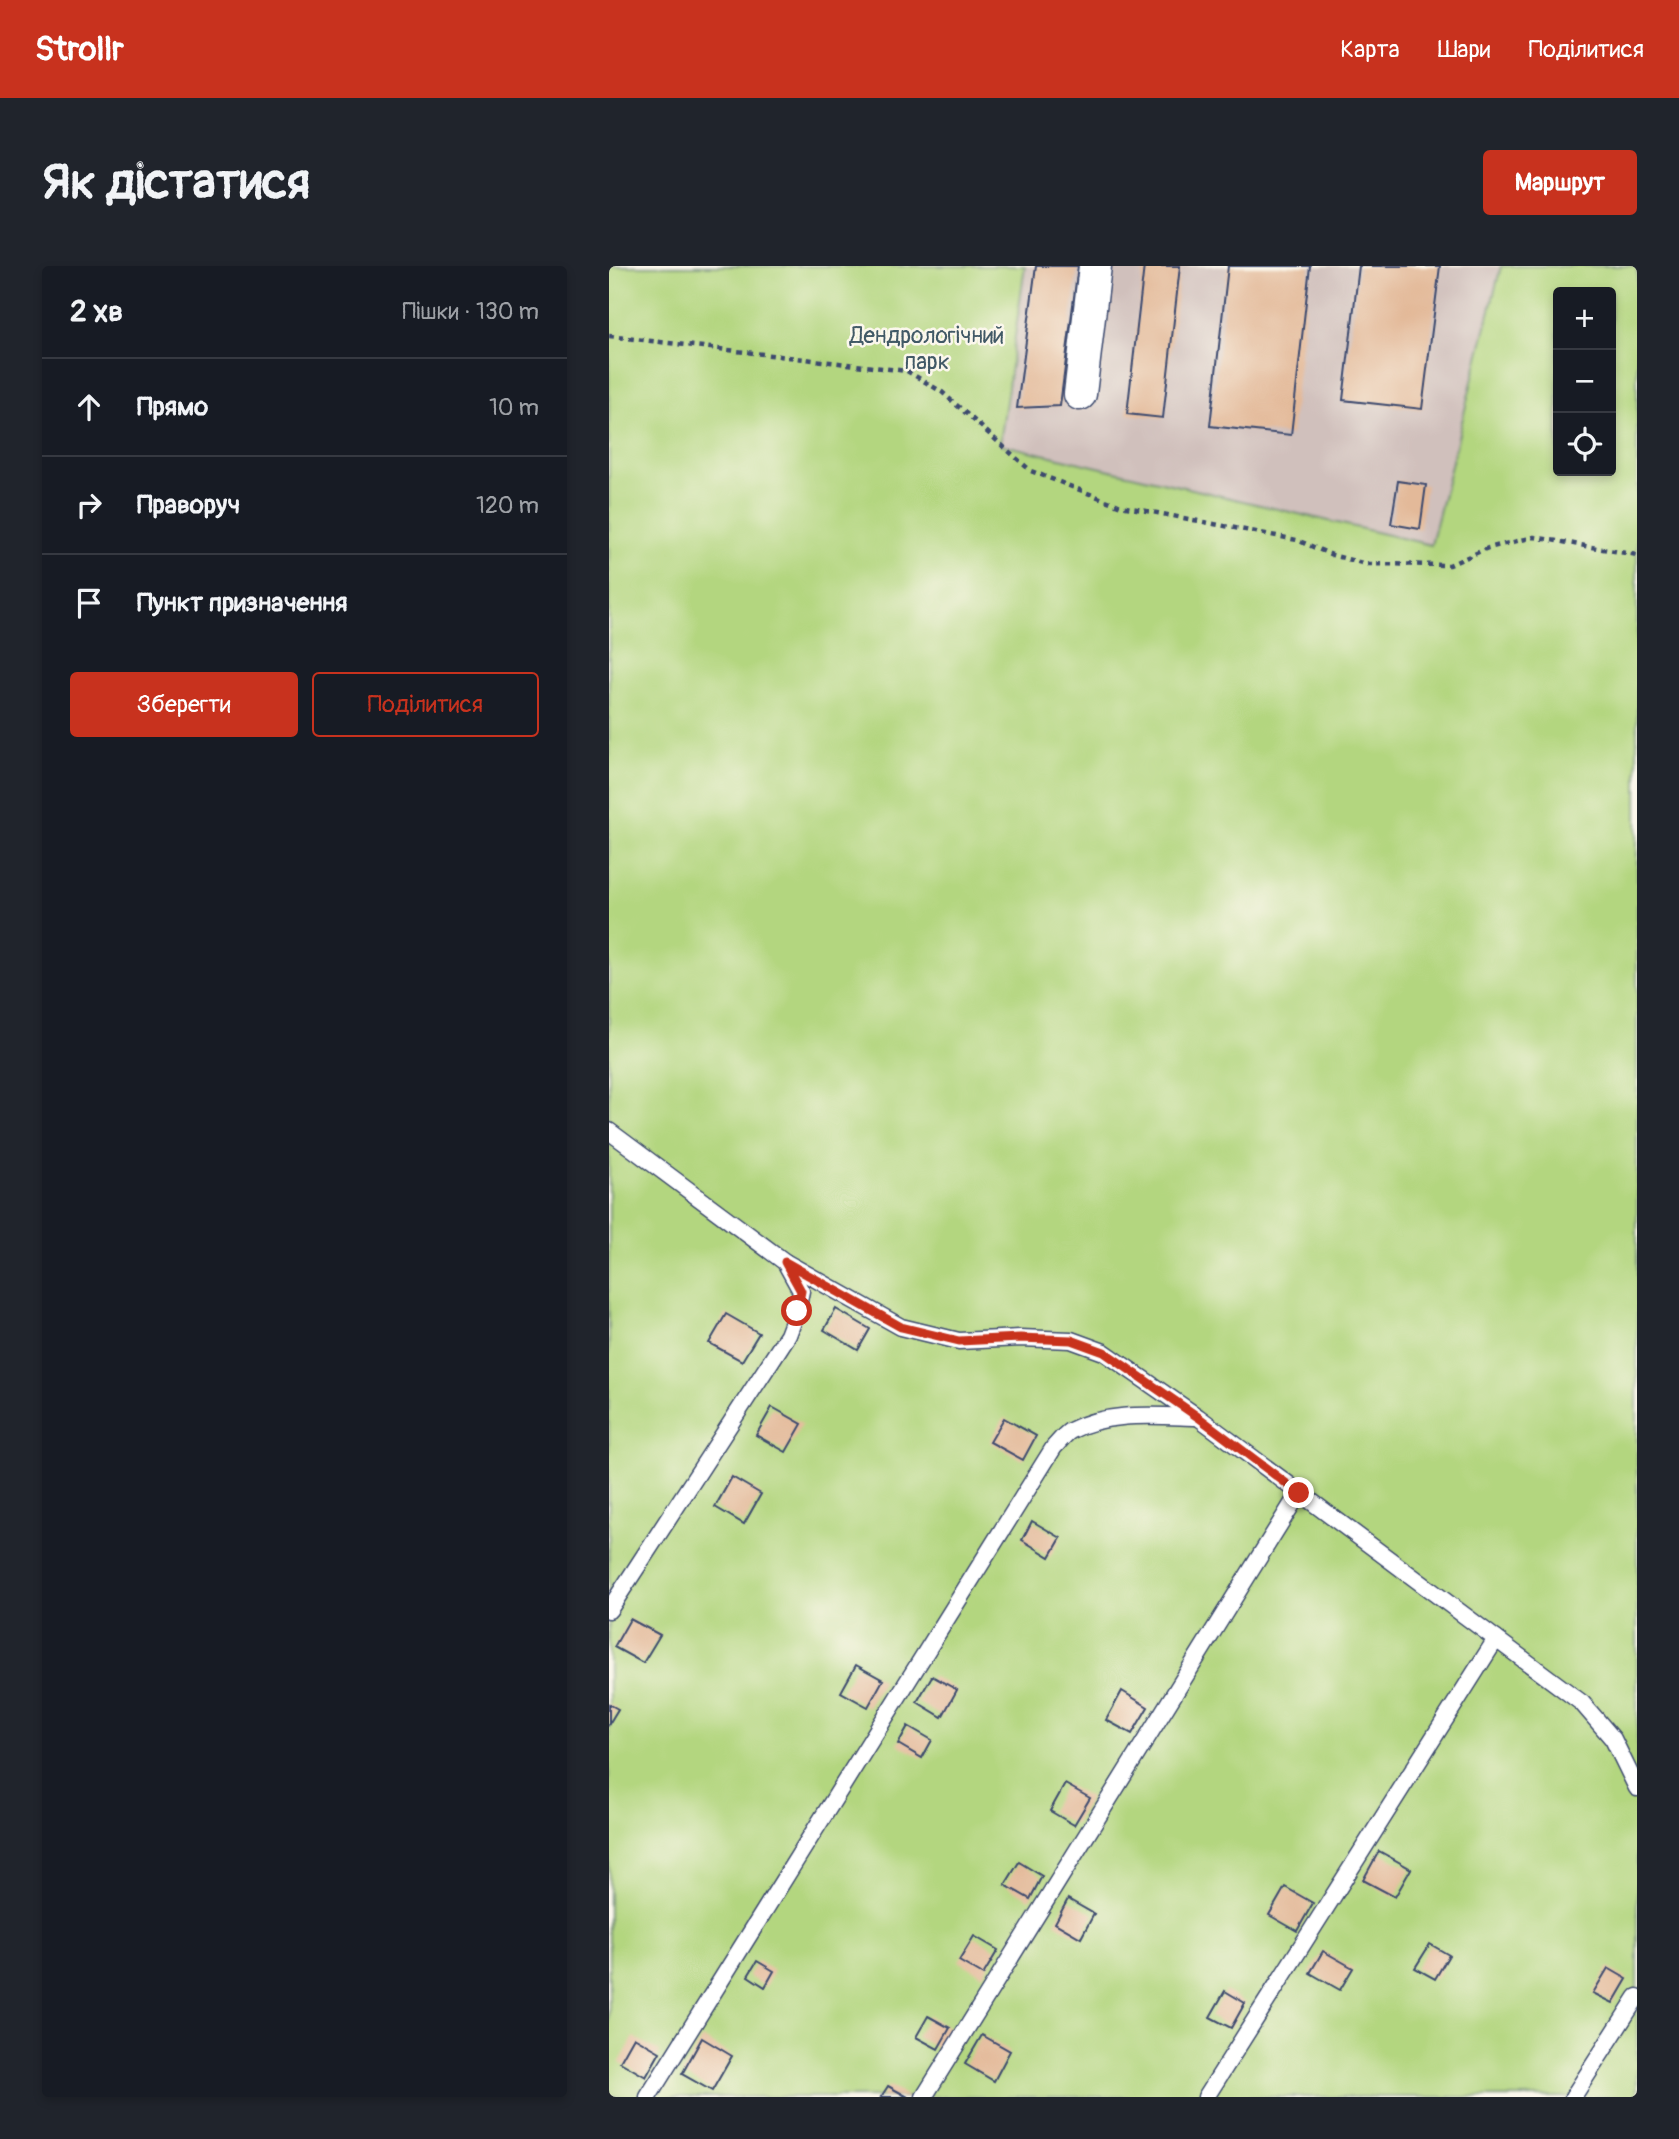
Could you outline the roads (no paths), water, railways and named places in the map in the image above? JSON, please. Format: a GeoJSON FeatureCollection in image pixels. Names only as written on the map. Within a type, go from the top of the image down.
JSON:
{"type":"FeatureCollection","features":[{"type":"Feature","properties":{"kind":"street"},"geometry":{"type":"LineString","coordinates":[[1080,394],[1095,266]]}},
{"type":"Feature","properties":{"kind":"lane"},"geometry":{"type":"LineString","coordinates":[[609,1131],[785,1262],[901,1327],[959,1341],[1020,1338],[1071,1340],[1104,1352],[1198,1417],[1582,1703],[1613,1739],[1637,1788]]}},
{"type":"Feature","properties":{"kind":"lane"},"geometry":{"type":"LineString","coordinates":[[609,1610],[788,1335],[801,1291],[785,1262]]}},
{"type":"Feature","properties":{"kind":"lane"},"geometry":{"type":"LineString","coordinates":[[648,2097],[1054,1447],[1069,1432],[1104,1420],[1145,1415],[1198,1417]]}},
{"type":"Feature","properties":{"kind":"lane"},"geometry":{"type":"LineString","coordinates":[[924,2097],[1299,1493]]}},
{"type":"Feature","properties":{"kind":"lane"},"geometry":{"type":"LineString","coordinates":[[1206,2097],[1496,1639]]}},
{"type":"Feature","properties":{"kind":"lane"},"geometry":{"type":"LineString","coordinates":[[1573,2097],[1637,1997]]}},
{"type":"Feature","properties":{"kind":"park label","name":"Дендрологічний парк"},"geometry":{"type":"Point","coordinates":[927,348]}}]}
